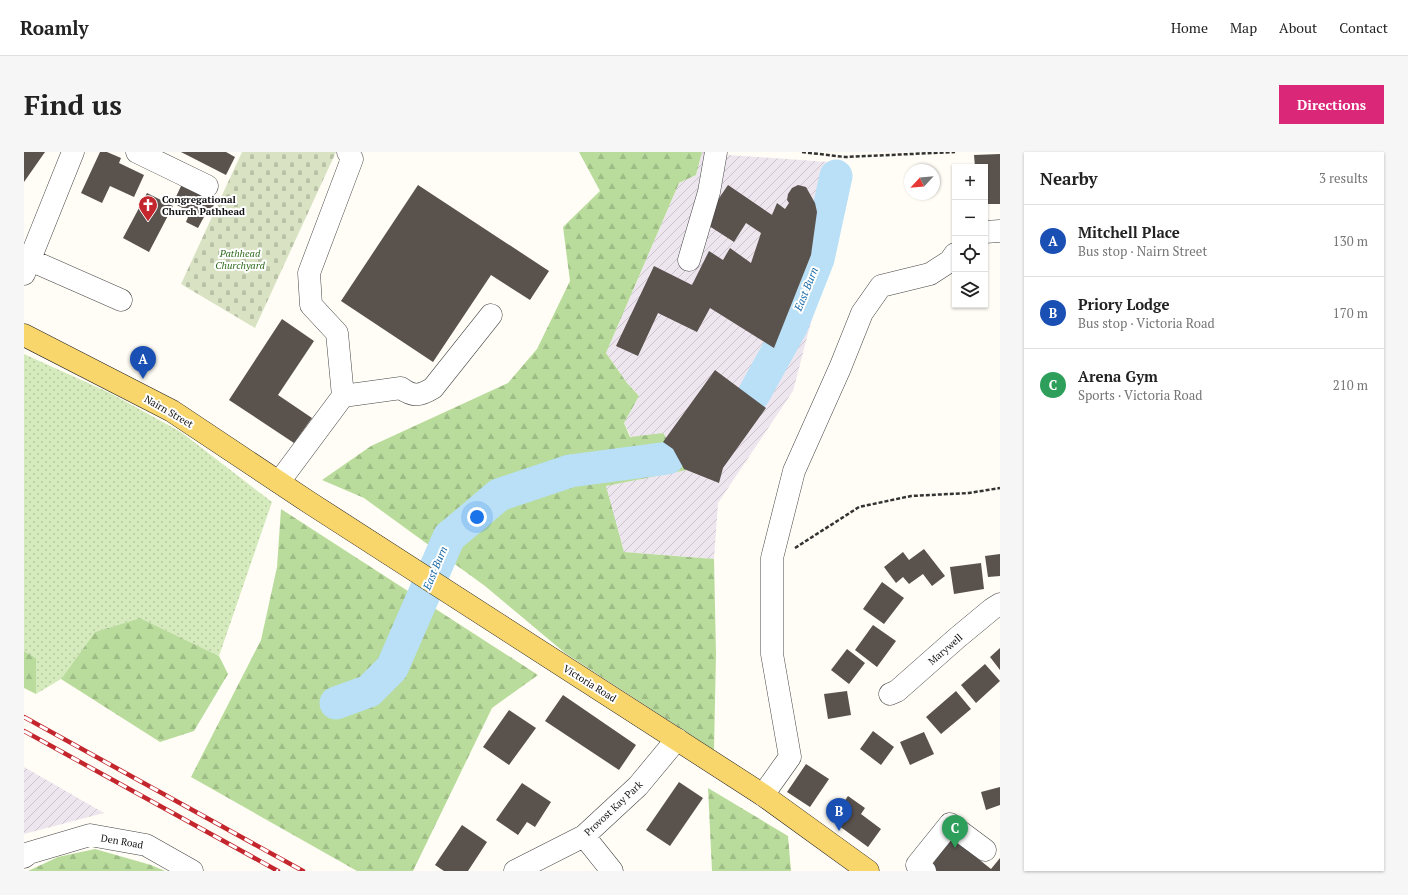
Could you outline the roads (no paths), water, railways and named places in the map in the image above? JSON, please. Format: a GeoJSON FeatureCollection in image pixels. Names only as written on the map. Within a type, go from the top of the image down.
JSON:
{"type":"FeatureCollection","features":[{"type":"Feature","properties":{"kind":"main road","name":"Nairn Street"},"geometry":{"type":"LineString","coordinates":[[24,336],[172,411],[307,501]]}},
{"type":"Feature","properties":{"kind":"main road","name":"Victoria Road"},"geometry":{"type":"LineString","coordinates":[[307,501],[502,628],[711,761],[758,792],[868,871]]}},
{"type":"Feature","properties":{"kind":"street"},"geometry":{"type":"LineString","coordinates":[[73,152],[27,267],[121,300]]}},
{"type":"Feature","properties":{"kind":"street"},"geometry":{"type":"LineString","coordinates":[[279,482],[343,396],[336,333],[311,305],[309,273],[352,159],[348,152]]}},
{"type":"Feature","properties":{"kind":"street"},"geometry":{"type":"LineString","coordinates":[[689,260],[709,192],[716,152]]}},
{"type":"Feature","properties":{"kind":"street"},"geometry":{"type":"LineString","coordinates":[[149,154],[207,186]]}},
{"type":"Feature","properties":{"kind":"street"},"geometry":{"type":"LineString","coordinates":[[988,232],[1000,231]]}},
{"type":"Feature","properties":{"kind":"street"},"geometry":{"type":"LineString","coordinates":[[758,792],[790,757],[772,654],[772,558],[794,471],[840,368],[862,314],[881,286],[930,274],[952,258]]}},
{"type":"Feature","properties":{"kind":"street"},"geometry":{"type":"LineString","coordinates":[[343,396],[401,388],[409,394],[416,395],[424,393],[433,388],[491,316]]}},
{"type":"Feature","properties":{"kind":"street","name":"Marywell"},"geometry":{"type":"LineString","coordinates":[[890,694],[897,691],[957,638],[1000,604]]}},
{"type":"Feature","properties":{"kind":"street","name":"Provost Kay Park"},"geometry":{"type":"LineString","coordinates":[[514,871],[584,836],[638,786],[677,739]]}},
{"type":"Feature","properties":{"kind":"street"},"geometry":{"type":"LineString","coordinates":[[925,871],[917,865],[950,824],[985,850]]}},
{"type":"Feature","properties":{"kind":"street","name":"Den Road"},"geometry":{"type":"LineString","coordinates":[[24,857],[29,853],[90,835],[146,845],[192,871]]}},
{"type":"Feature","properties":{"kind":"street"},"geometry":{"type":"LineString","coordinates":[[584,836],[612,871]]}},
{"type":"Feature","properties":{"kind":"waterway","name":"East Burn"},"geometry":{"type":"LineString","coordinates":[[754,394],[792,325],[818,259],[836,176]]}},
{"type":"Feature","properties":{"kind":"waterway","name":"East Burn"},"geometry":{"type":"LineString","coordinates":[[336,703],[369,691],[392,668],[449,537],[499,495],[570,471],[668,458]]}},
{"type":"Feature","properties":{"kind":"railway"},"geometry":{"type":"LineString","coordinates":[[24,717],[303,871]]}},
{"type":"Feature","properties":{"kind":"railway"},"geometry":{"type":"LineString","coordinates":[[24,731],[278,871]]}},
{"type":"Feature","properties":{"kind":"place","name":"Congregational Church Pathhead"},"geometry":{"type":"Point","coordinates":[148,222]}},
{"type":"Feature","properties":{"kind":"place","name":"Mitchell Place"},"geometry":{"type":"Point","coordinates":[143,379]}},
{"type":"Feature","properties":{"kind":"place","name":"Priory Lodge"},"geometry":{"type":"Point","coordinates":[839,831]}},
{"type":"Feature","properties":{"kind":"place","name":"Arena Gym"},"geometry":{"type":"Point","coordinates":[955,848]}},
{"type":"Feature","properties":{"kind":"park label","name":"Pathhead Churchyard"},"geometry":{"type":"Point","coordinates":[240,258]}}]}
